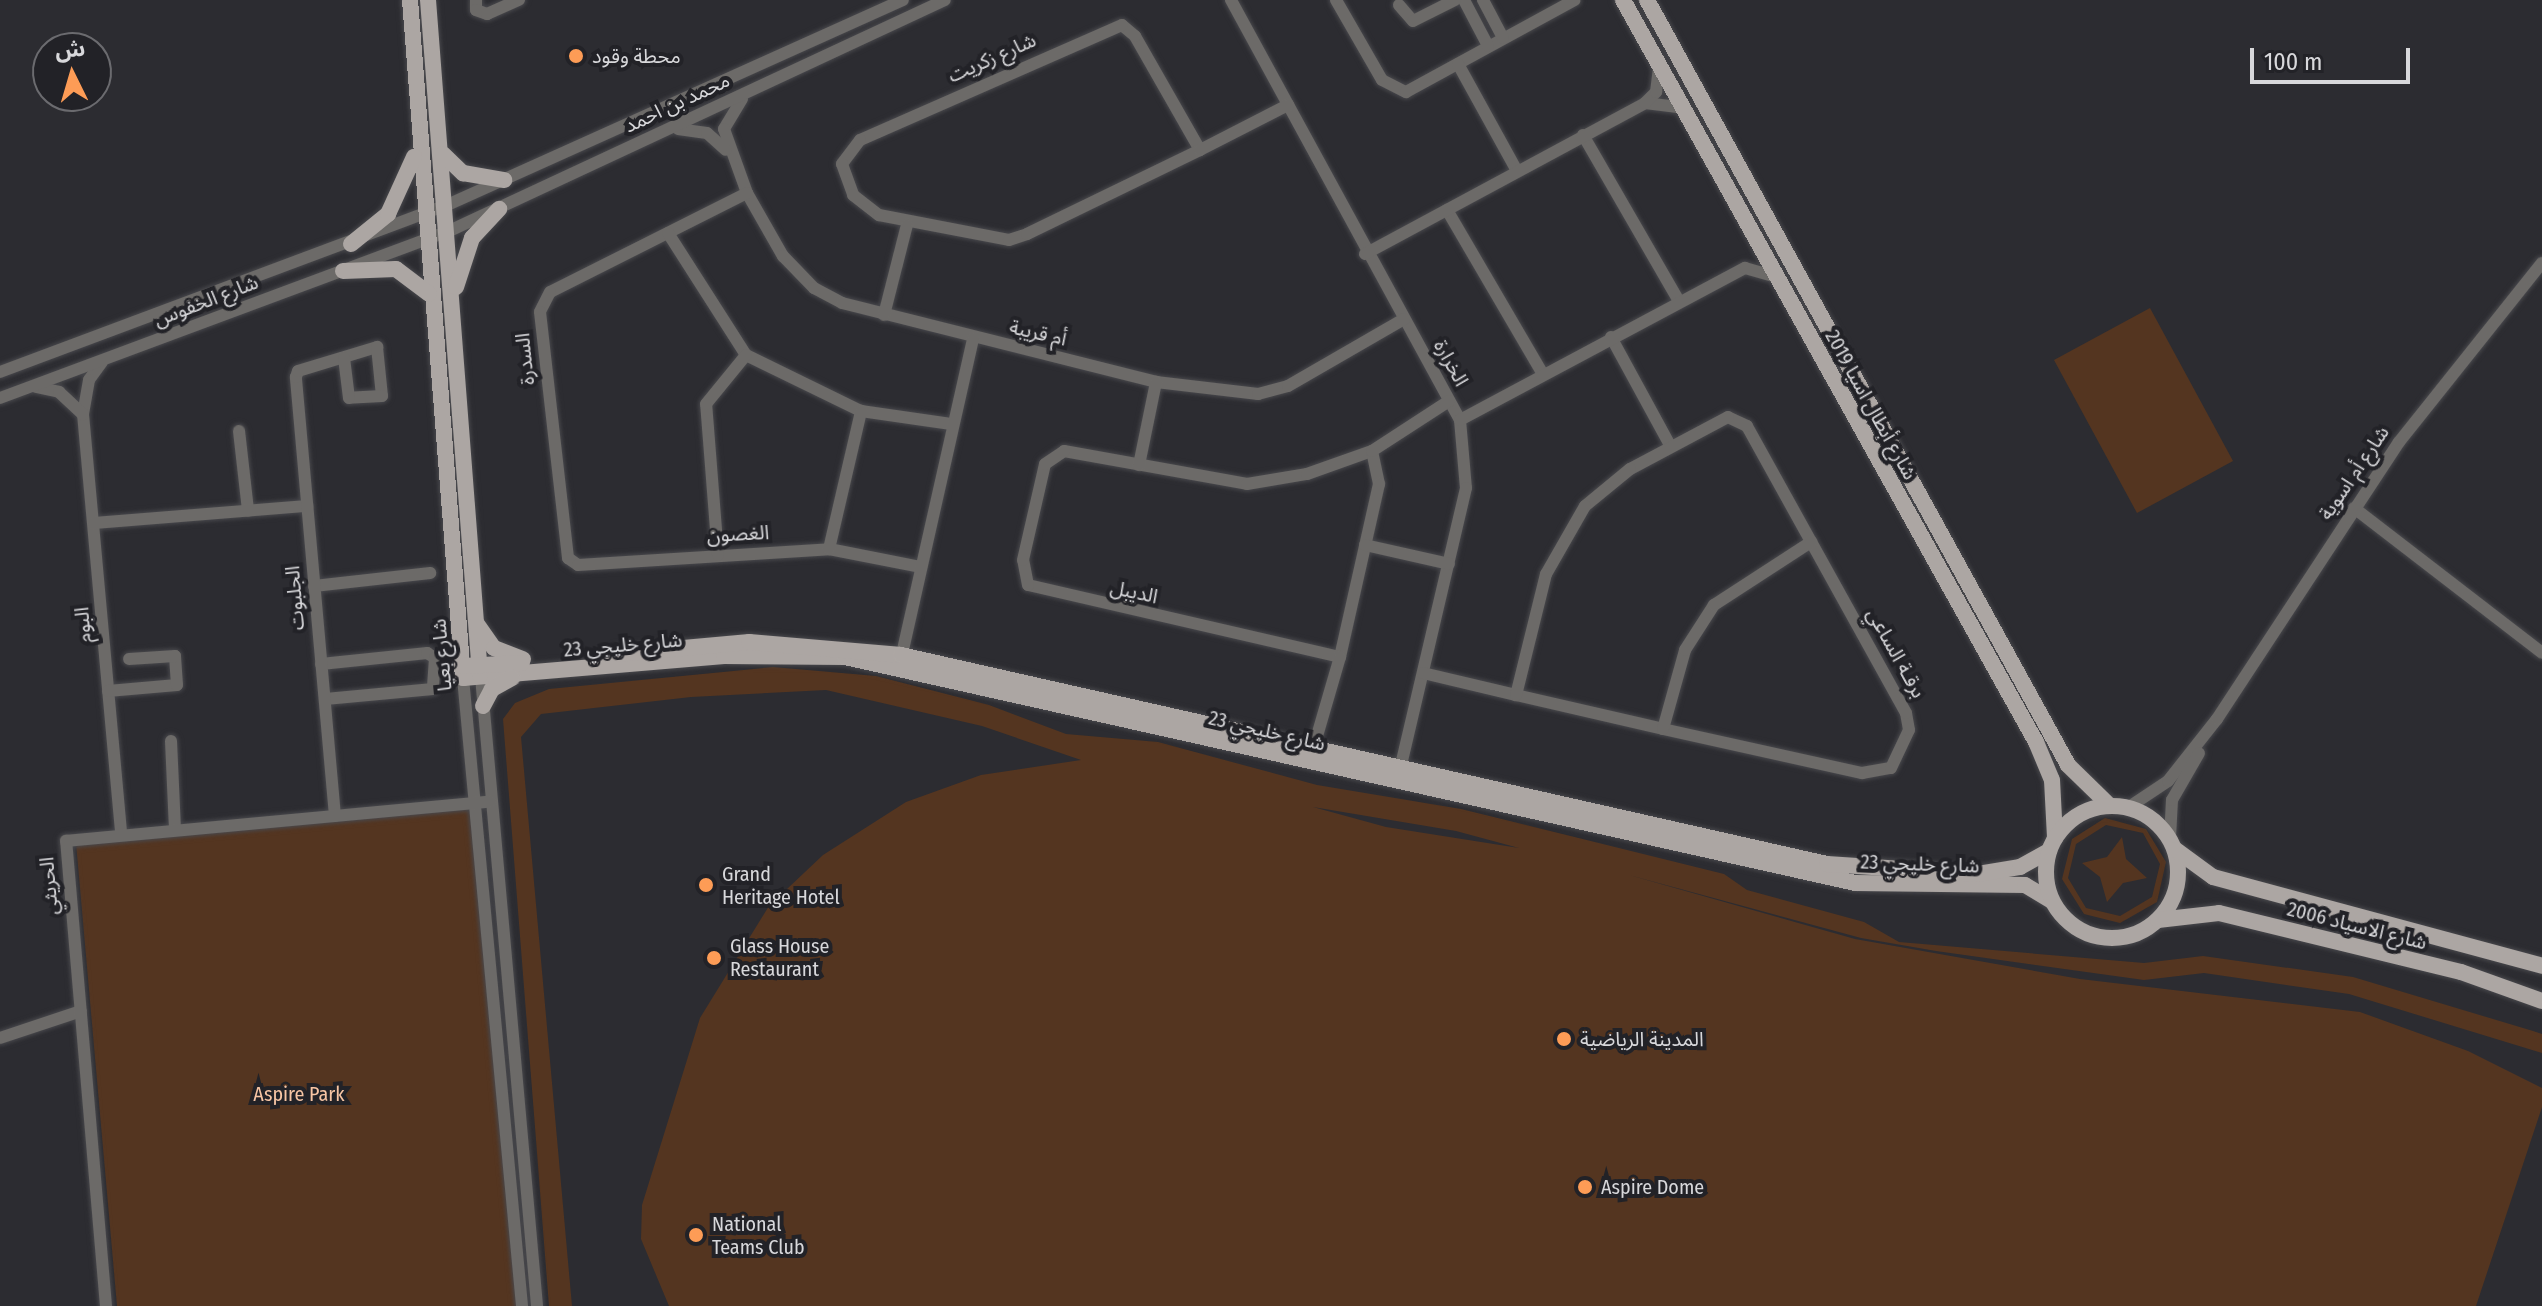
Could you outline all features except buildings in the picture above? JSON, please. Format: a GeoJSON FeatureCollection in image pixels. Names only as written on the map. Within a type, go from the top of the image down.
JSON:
{"type":"FeatureCollection","features":[{"type":"Feature","properties":{"kind":"main road","name":"شارع بعيا"},"geometry":{"type":"LineString","coordinates":[[410,0],[429,294],[471,671]]}},
{"type":"Feature","properties":{"kind":"main road","name":"شارع بعيا"},"geometry":{"type":"LineString","coordinates":[[428,0],[443,154],[451,317],[475,619],[471,671]]}},
{"type":"Feature","properties":{"kind":"main road","name":"شارع أبطال اسيا 2019"},"geometry":{"type":"LineString","coordinates":[[1623,0],[2045,760],[2052,844]]}},
{"type":"Feature","properties":{"kind":"main road","name":"شارع أبطال اسيا 2019"},"geometry":{"type":"LineString","coordinates":[[1647,0],[2068,765],[2109,805]]}},
{"type":"Feature","properties":{"kind":"main road"},"geometry":{"type":"LineString","coordinates":[[351,244],[396,202],[410,177],[418,131]]}},
{"type":"Feature","properties":{"kind":"main road"},"geometry":{"type":"LineString","coordinates":[[443,154],[463,173],[504,180]]}},
{"type":"Feature","properties":{"kind":"main road"},"geometry":{"type":"LineString","coordinates":[[451,317],[467,250],[499,209]]}},
{"type":"Feature","properties":{"kind":"main road"},"geometry":{"type":"LineString","coordinates":[[343,271],[396,269],[429,294]]}},
{"type":"Feature","properties":{"kind":"main road"},"geometry":{"type":"LineString","coordinates":[[475,619],[494,648],[533,667]]}},
{"type":"Feature","properties":{"kind":"main road","name":"شارع خليجي 23"},"geometry":{"type":"LineString","coordinates":[[471,671],[668,655],[807,655],[900,661],[1906,887],[2025,885],[2052,901]]}},
{"type":"Feature","properties":{"kind":"main road"},"geometry":{"type":"LineString","coordinates":[[483,706],[492,689],[533,667]]}},
{"type":"Feature","properties":{"kind":"main road"},"geometry":{"type":"LineString","coordinates":[[2109,805],[2129,807],[2173,844],[2177,887],[2158,920],[2135,934],[2105,938],[2076,927],[2052,901],[2052,844],[2078,815],[2109,805]]}},
{"type":"Feature","properties":{"kind":"main road","name":"شارع خليجي 23"},"geometry":{"type":"LineString","coordinates":[[1747,853],[1945,875],[2005,872],[2052,844]]}},
{"type":"Feature","properties":{"kind":"main road","name":"شارع الاسياد 2006"},"geometry":{"type":"LineString","coordinates":[[2173,844],[2213,877],[2542,966]]}},
{"type":"Feature","properties":{"kind":"main road","name":"شارع الاسياد 2006"},"geometry":{"type":"LineString","coordinates":[[2158,920],[2219,913],[2461,972],[2542,1001]]}},
{"type":"Feature","properties":{"kind":"street"},"geometry":{"type":"LineString","coordinates":[[476,0],[476,10],[487,14],[519,0]]}},
{"type":"Feature","properties":{"kind":"street","name":"محمد بن احمد"},"geometry":{"type":"LineString","coordinates":[[424,215],[903,0]]}},
{"type":"Feature","properties":{"kind":"street","name":"محمد بن احمد"},"geometry":{"type":"LineString","coordinates":[[426,240],[499,209],[945,0]]}},
{"type":"Feature","properties":{"kind":"street","name":"الخرارة"},"geometry":{"type":"LineString","coordinates":[[1231,0],[1365,254],[1460,420],[1466,488],[1399,775]]}},
{"type":"Feature","properties":{"kind":"street"},"geometry":{"type":"LineString","coordinates":[[1336,0],[1393,90],[1406,92],[1575,0]]}},
{"type":"Feature","properties":{"kind":"street"},"geometry":{"type":"LineString","coordinates":[[1401,2],[1413,21],[1455,0]]}},
{"type":"Feature","properties":{"kind":"street"},"geometry":{"type":"LineString","coordinates":[[1464,0],[1488,46]]}},
{"type":"Feature","properties":{"kind":"street"},"geometry":{"type":"LineString","coordinates":[[1483,0],[1503,38]]}},
{"type":"Feature","properties":{"kind":"street","name":"شارع زكريت"},"geometry":{"type":"LineString","coordinates":[[1200,150],[1135,36],[1113,26],[846,152],[842,164],[853,195],[907,225],[1009,240],[1200,150],[1288,105]]}},
{"type":"Feature","properties":{"kind":"street"},"geometry":{"type":"LineString","coordinates":[[1458,64],[1517,171]]}},
{"type":"Feature","properties":{"kind":"street"},"geometry":{"type":"LineString","coordinates":[[1365,254],[1645,103],[1656,92],[1659,65]]}},
{"type":"Feature","properties":{"kind":"street"},"geometry":{"type":"LineString","coordinates":[[726,150],[727,117],[749,92]]}},
{"type":"Feature","properties":{"kind":"street"},"geometry":{"type":"LineString","coordinates":[[1645,103],[1684,108]]}},
{"type":"Feature","properties":{"kind":"street","name":"أم قريبة"},"geometry":{"type":"LineString","coordinates":[[669,130],[693,127],[726,150],[783,256],[814,288],[884,315],[973,338],[1156,382],[1258,394],[1288,386],[1404,319]]}},
{"type":"Feature","properties":{"kind":"street"},"geometry":{"type":"LineString","coordinates":[[1583,135],[1679,301]]}},
{"type":"Feature","properties":{"kind":"street","name":"السدرة"},"geometry":{"type":"LineString","coordinates":[[565,549],[540,312],[550,292],[577,273],[668,233],[747,193]]}},
{"type":"Feature","properties":{"kind":"street"},"geometry":{"type":"LineString","coordinates":[[1447,210],[1543,374]]}},
{"type":"Feature","properties":{"kind":"street","name":"شارع الخفوس"},"geometry":{"type":"LineString","coordinates":[[0,372],[424,215]]}},
{"type":"Feature","properties":{"kind":"street"},"geometry":{"type":"LineString","coordinates":[[884,315],[907,225]]}},
{"type":"Feature","properties":{"kind":"street"},"geometry":{"type":"LineString","coordinates":[[668,233],[689,277],[746,355],[861,411],[951,424]]}},
{"type":"Feature","properties":{"kind":"street"},"geometry":{"type":"LineString","coordinates":[[1745,268],[1755,236]]}},
{"type":"Feature","properties":{"kind":"street","name":"شارع الخفوس"},"geometry":{"type":"LineString","coordinates":[[0,398],[426,240]]}},
{"type":"Feature","properties":{"kind":"street","name":"شارع أم اسوية"},"geometry":{"type":"LineString","coordinates":[[2173,844],[2172,800],[2217,719],[2427,402],[2542,263]]}},
{"type":"Feature","properties":{"kind":"street"},"geometry":{"type":"LineString","coordinates":[[1460,420],[1745,268],[1777,277]]}},
{"type":"Feature","properties":{"kind":"street"},"geometry":{"type":"LineString","coordinates":[[1611,337],[1671,447]]}},
{"type":"Feature","properties":{"kind":"street"},"geometry":{"type":"LineString","coordinates":[[900,661],[951,424],[973,338]]}},
{"type":"Feature","properties":{"kind":"street"},"geometry":{"type":"LineString","coordinates":[[382,350],[382,396],[349,398],[344,358],[382,350]]}},
{"type":"Feature","properties":{"kind":"street"},"geometry":{"type":"LineString","coordinates":[[718,555],[706,404],[746,355]]}},
{"type":"Feature","properties":{"kind":"street","name":"الجلبوت"},"geometry":{"type":"LineString","coordinates":[[335,816],[296,377],[344,358]]}},
{"type":"Feature","properties":{"kind":"street","name":"البوم"},"geometry":{"type":"LineString","coordinates":[[103,362],[89,380],[83,414],[121,832]]}},
{"type":"Feature","properties":{"kind":"street"},"geometry":{"type":"LineString","coordinates":[[1139,465],[1156,382]]}},
{"type":"Feature","properties":{"kind":"street"},"geometry":{"type":"LineString","coordinates":[[27,387],[59,392],[83,414]]}},
{"type":"Feature","properties":{"kind":"street","name":"الديبل"},"geometry":{"type":"LineString","coordinates":[[1340,657],[1028,585],[1023,560],[1050,457],[1072,450],[1247,484],[1327,469],[1372,451],[1449,401]]}},
{"type":"Feature","properties":{"kind":"street"},"geometry":{"type":"LineString","coordinates":[[829,549],[861,411]]}},
{"type":"Feature","properties":{"kind":"street","name":"برقـة الساعي"},"geometry":{"type":"LineString","coordinates":[[1423,673],[1516,695],[1663,729],[1862,773],[1878,774],[1899,758],[1906,713],[1739,418],[1716,420],[1602,490],[1563,537],[1537,600],[1516,695]]}},
{"type":"Feature","properties":{"kind":"street"},"geometry":{"type":"LineString","coordinates":[[239,431],[248,510]]}},
{"type":"Feature","properties":{"kind":"street"},"geometry":{"type":"LineString","coordinates":[[1317,736],[1340,657],[1379,484],[1372,451]]}},
{"type":"Feature","properties":{"kind":"street"},"geometry":{"type":"LineString","coordinates":[[94,523],[307,506]]}},
{"type":"Feature","properties":{"kind":"street"},"geometry":{"type":"LineString","coordinates":[[2354,508],[2542,653]]}},
{"type":"Feature","properties":{"kind":"street"},"geometry":{"type":"LineString","coordinates":[[1663,729],[1685,650],[1714,605],[1811,542]]}},
{"type":"Feature","properties":{"kind":"street"},"geometry":{"type":"LineString","coordinates":[[1365,545],[1449,564]]}},
{"type":"Feature","properties":{"kind":"street","name":"الغصون"},"geometry":{"type":"LineString","coordinates":[[565,549],[578,565],[829,549],[921,567]]}},
{"type":"Feature","properties":{"kind":"street"},"geometry":{"type":"LineString","coordinates":[[314,586],[430,573]]}},
{"type":"Feature","properties":{"kind":"street"},"geometry":{"type":"LineString","coordinates":[[321,664],[427,653],[435,658],[433,689],[325,699]]}},
{"type":"Feature","properties":{"kind":"street"},"geometry":{"type":"LineString","coordinates":[[108,691],[177,685],[175,656],[129,659]]}},
{"type":"Feature","properties":{"kind":"street","name":"شارع بعيا"},"geometry":{"type":"LineString","coordinates":[[471,671],[483,706],[483,802]]}},
{"type":"Feature","properties":{"kind":"street","name":"شارع بعيا"},"geometry":{"type":"LineString","coordinates":[[471,671],[510,1078],[537,1306]]}},
{"type":"Feature","properties":{"kind":"street","name":"شارع أم اسوية"},"geometry":{"type":"LineString","coordinates":[[2129,807],[2168,781],[2217,719]]}},
{"type":"Feature","properties":{"kind":"street"},"geometry":{"type":"LineString","coordinates":[[171,741],[179,828]]}},
{"type":"Feature","properties":{"kind":"street","name":"الحريثي"},"geometry":{"type":"LineString","coordinates":[[106,1306],[66,841],[121,832],[483,802]]}},
{"type":"Feature","properties":{"kind":"street"},"geometry":{"type":"LineString","coordinates":[[0,1023],[0,1038],[81,1011]]}},
{"type":"Feature","properties":{"kind":"street","name":"شارع بعيا"},"geometry":{"type":"LineString","coordinates":[[510,1078],[522,1306]]}},
{"type":"Feature","properties":{"kind":"green space"},"geometry":{"type":"Polygon","coordinates":[[[2150,308],[2233,461],[2137,513],[2054,360],[2150,308]]]}},
{"type":"Feature","properties":{"kind":"green space","name":"المدينة الرياضية"},"geometry":{"type":"Polygon","coordinates":[[[773,667],[876,676],[989,705],[1066,734],[1158,742],[1317,785],[1461,809],[1724,874],[1747,890],[1864,922],[1899,942],[2144,963],[2203,956],[2353,977],[2542,1034],[2542,1053],[2349,994],[2204,973],[2144,980],[1936,951],[1861,938],[1629,875],[1855,939],[2080,979],[2360,1012],[2468,1051],[2542,1088],[2542,1107],[2476,1306],[669,1306],[641,1239],[642,1205],[700,1018],[769,906],[823,855],[906,802],[981,775],[1081,760],[982,726],[826,690],[691,697],[541,714],[521,737],[572,1306],[549,1306],[503,719],[515,703],[549,689],[773,667]],[[1313,807],[1386,827],[1519,848],[1456,831],[1313,807]]]}},
{"type":"Feature","properties":{"kind":"green space","name":"Aspire Park"},"geometry":{"type":"Polygon","coordinates":[[[475,807],[519,1306],[117,1306],[76,843],[475,807]]]}},
{"type":"Feature","properties":{"kind":"green space"},"geometry":{"type":"Polygon","coordinates":[[[2105,818],[2146,829],[2166,862],[2157,902],[2120,923],[2084,914],[2062,879],[2072,839],[2105,818]],[[2106,825],[2076,844],[2068,878],[2086,908],[2120,916],[2152,897],[2160,864],[2143,833],[2106,825]]]}},
{"type":"Feature","properties":{"kind":"green space"},"geometry":{"type":"Polygon","coordinates":[[[2122,837],[2126,859],[2147,878],[2123,883],[2107,902],[2100,877],[2082,863],[2107,857],[2122,837]]]}},
{"type":"Feature","properties":{"kind":"place","name":"محطة وقود"},"geometry":{"type":"Point","coordinates":[576,56]}},
{"type":"Feature","properties":{"kind":"place","name":"Grand Heritage Hotel"},"geometry":{"type":"Point","coordinates":[706,885]}},
{"type":"Feature","properties":{"kind":"place","name":"Glass House Restaurant"},"geometry":{"type":"Point","coordinates":[714,958]}},
{"type":"Feature","properties":{"kind":"place","name":"المدينة الرياضية"},"geometry":{"type":"Point","coordinates":[1564,1039]}},
{"type":"Feature","properties":{"kind":"place","name":"Aspire Dome"},"geometry":{"type":"Point","coordinates":[1585,1187]}},
{"type":"Feature","properties":{"kind":"place","name":"National Teams Club"},"geometry":{"type":"Point","coordinates":[696,1235]}}]}
